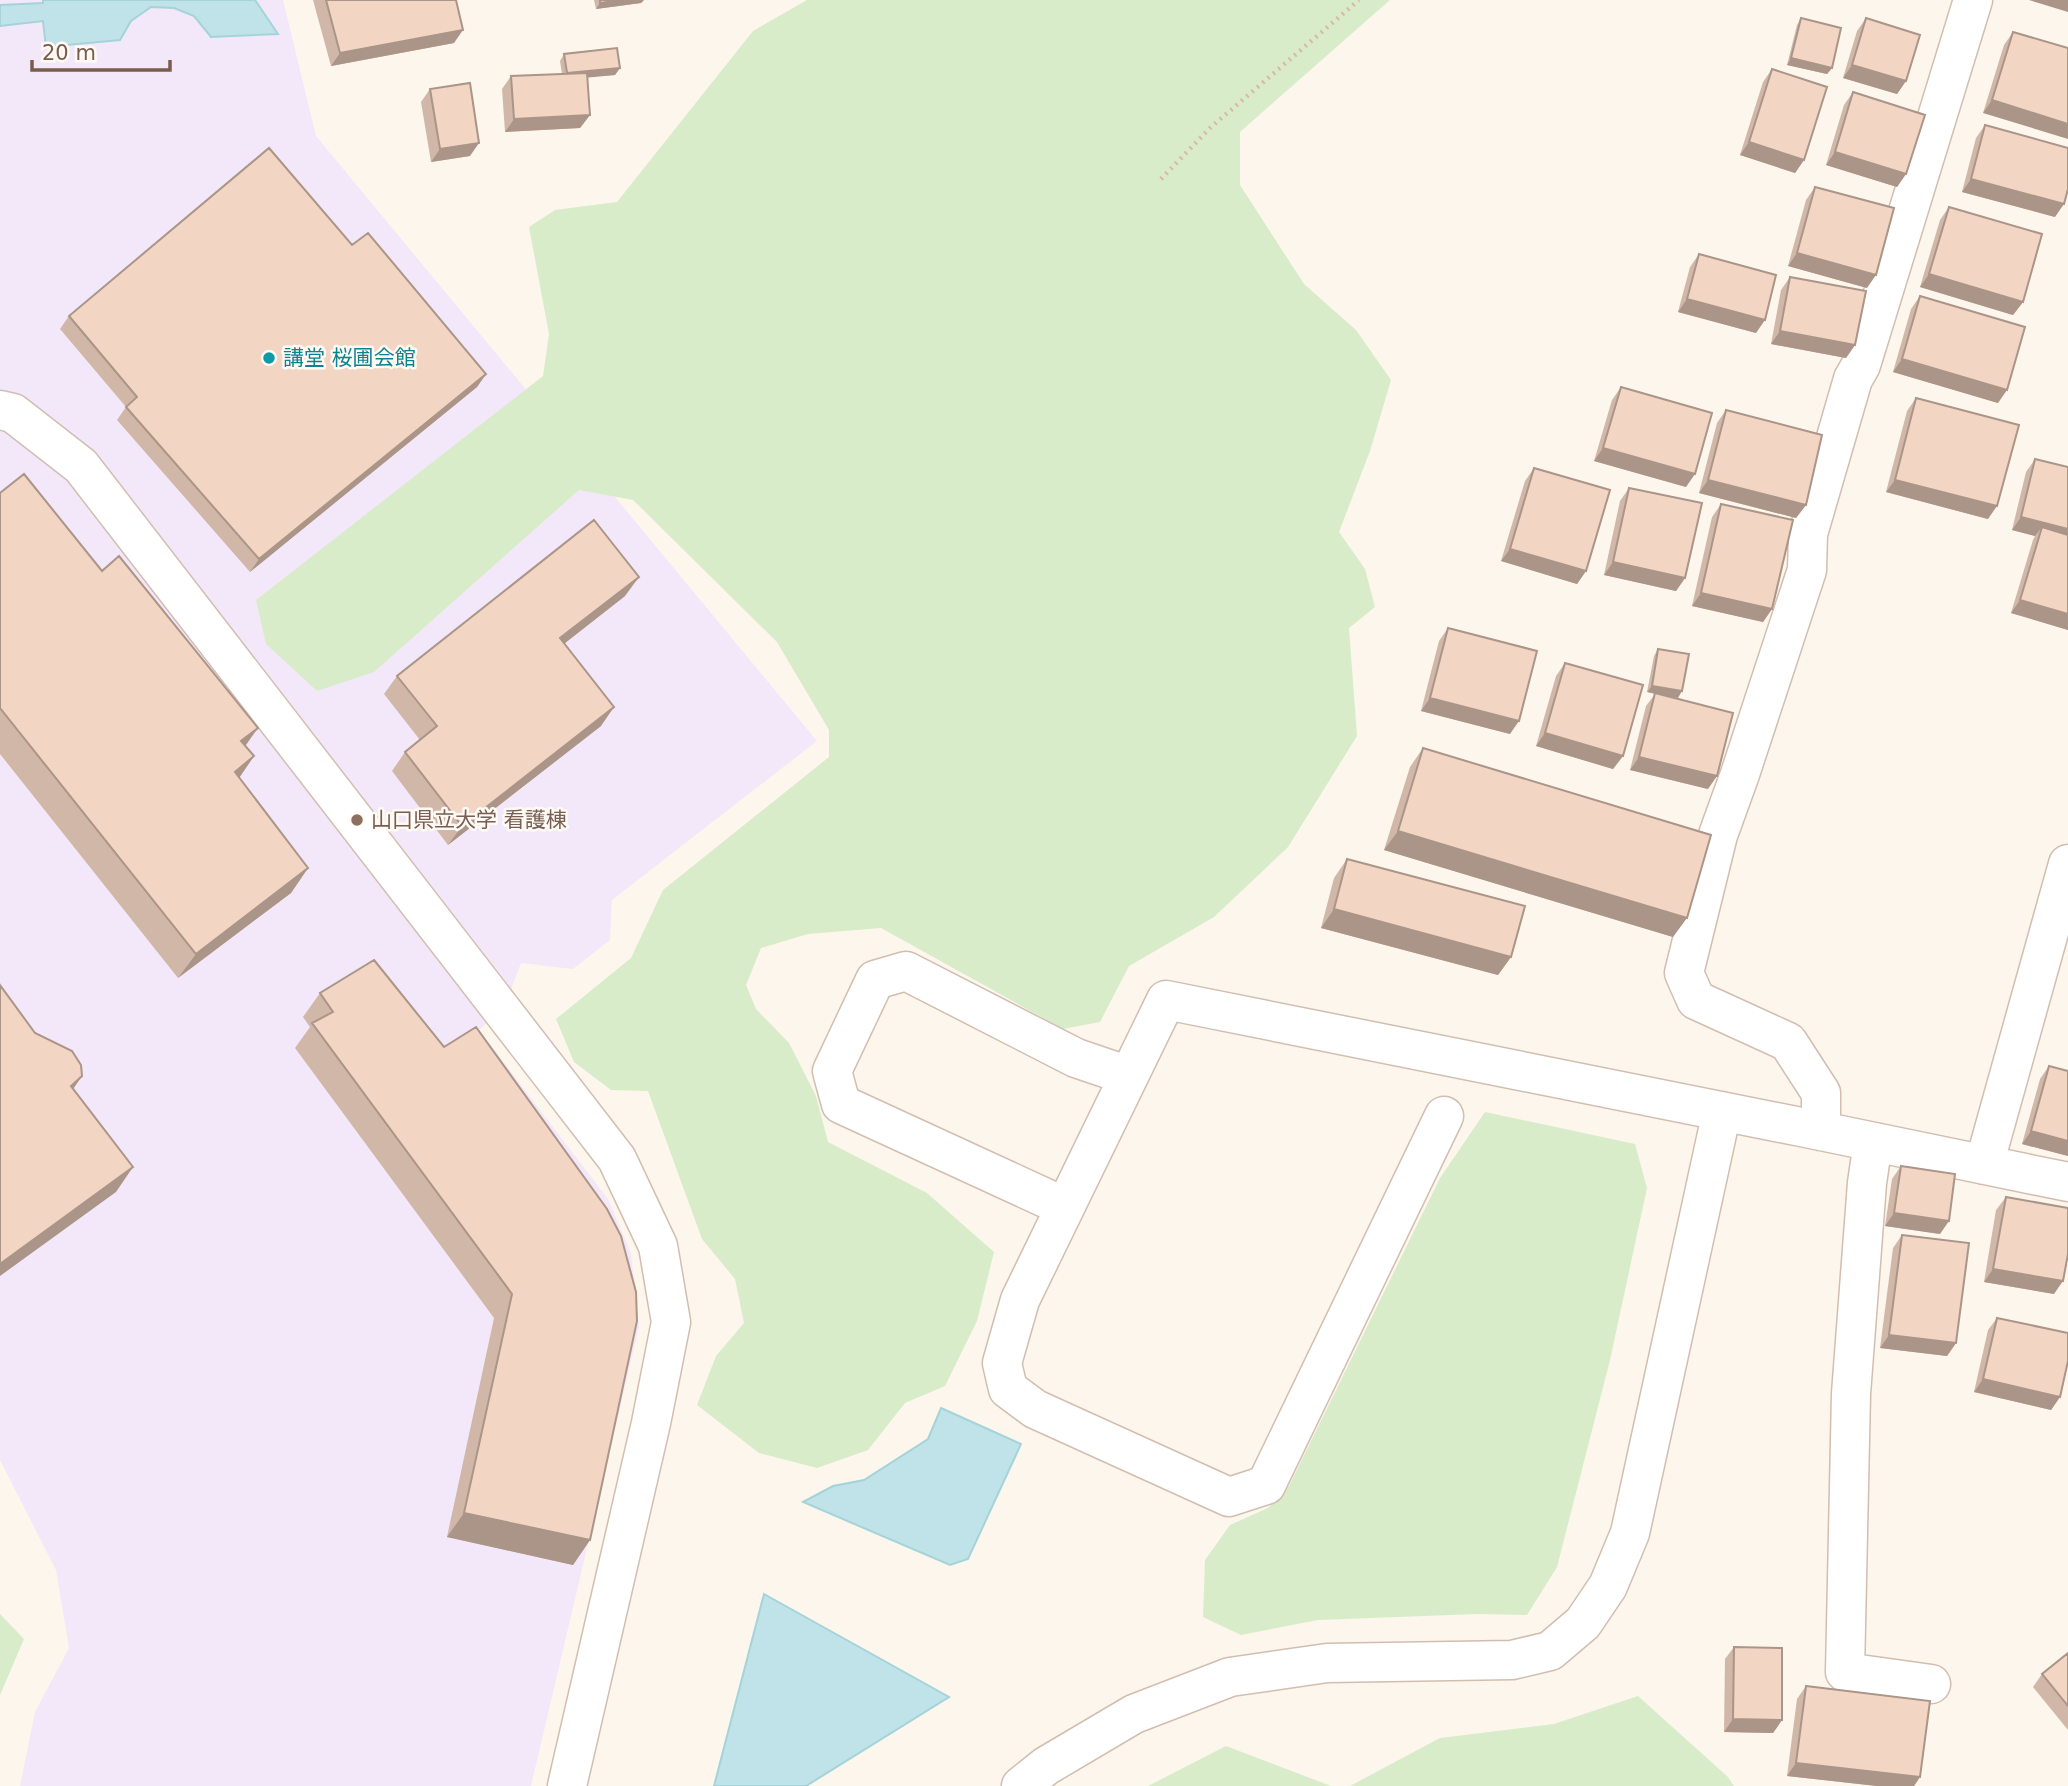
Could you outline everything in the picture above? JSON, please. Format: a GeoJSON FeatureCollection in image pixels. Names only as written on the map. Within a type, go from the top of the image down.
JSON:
{"type":"FeatureCollection","features":[{"type":"Feature","properties":{"kind":"street"},"geometry":{"type":"LineString","coordinates":[[1821,1131],[1821,1093],[1788,1042],[1696,1000],[1684,973],[1718,835],[1807,570],[1808,534],[1853,379],[1861,365],[1973,0]]}},
{"type":"Feature","properties":{"kind":"street"},"geometry":{"type":"LineString","coordinates":[[0,410],[12,413],[81,466],[617,1159],[658,1246],[671,1322],[648,1437],[567,1786]]}},
{"type":"Feature","properties":{"kind":"street"},"geometry":{"type":"LineString","coordinates":[[1984,1165],[2068,864]]}},
{"type":"Feature","properties":{"kind":"street"},"geometry":{"type":"LineString","coordinates":[[1065,1207],[841,1104],[832,1071],[875,980],[906,971],[1076,1058],[1129,1076]]}},
{"type":"Feature","properties":{"kind":"street"},"geometry":{"type":"LineString","coordinates":[[1444,1116],[1266,1485],[1229,1497],[1035,1409],[1008,1389],[1002,1363],[1020,1300],[1166,1000],[2068,1182]]}},
{"type":"Feature","properties":{"kind":"street"},"geometry":{"type":"LineString","coordinates":[[1021,1786],[1046,1766],[1134,1714],[1230,1677],[1327,1663],[1512,1660],[1549,1651],[1583,1623],[1608,1586],[1630,1533],[1722,1111]]}},
{"type":"Feature","properties":{"kind":"street"},"geometry":{"type":"LineString","coordinates":[[1873,1142],[1867,1183],[1851,1394],[1845,1672],[1931,1684]]}},
{"type":"Feature","properties":{"kind":"path"},"geometry":{"type":"LineString","coordinates":[[1161,179],[1210,128],[1359,0]]}},
{"type":"Feature","properties":{"kind":"shaded area","name":"山口県立大学 看護棟"},"geometry":{"type":"Polygon","coordinates":[[[0,0],[283,0],[316,136],[817,741],[612,900],[610,940],[573,969],[521,963],[504,1007],[479,1030],[608,1199],[631,1253],[639,1327],[531,1786],[20,1786],[35,1712],[69,1648],[56,1570],[0,1460],[0,0]]]}},
{"type":"Feature","properties":{"kind":"green space"},"geometry":{"type":"Polygon","coordinates":[[[807,0],[1390,0],[1240,132],[1240,185],[1304,284],[1356,330],[1391,380],[1370,451],[1339,532],[1365,569],[1375,607],[1349,628],[1357,736],[1288,847],[1214,917],[1129,966],[1100,1022],[1063,1029],[881,928],[808,934],[761,948],[746,985],[756,1009],[789,1043],[816,1096],[828,1142],[927,1193],[994,1252],[977,1321],[945,1386],[905,1403],[868,1450],[817,1468],[759,1453],[697,1405],[716,1356],[744,1323],[735,1279],[702,1239],[648,1091],[611,1090],[574,1062],[556,1019],[631,958],[663,890],[829,757],[829,730],[777,642],[633,500],[579,490],[374,672],[317,691],[266,644],[256,600],[543,376],[549,334],[529,227],[555,210],[617,202],[753,31],[807,0]]]}},
{"type":"Feature","properties":{"kind":"green space"},"geometry":{"type":"Polygon","coordinates":[[[1485,1112],[1635,1144],[1647,1188],[1610,1360],[1557,1567],[1527,1615],[1477,1614],[1318,1620],[1241,1635],[1203,1617],[1205,1560],[1230,1525],[1268,1508],[1289,1486],[1440,1178],[1485,1112]]]}},
{"type":"Feature","properties":{"kind":"green space"},"geometry":{"type":"Polygon","coordinates":[[[0,1614],[24,1639],[0,1695],[0,1614]]]}},
{"type":"Feature","properties":{"kind":"green space"},"geometry":{"type":"Polygon","coordinates":[[[1638,1696],[1728,1777],[1734,1786],[1350,1786],[1440,1738],[1554,1724],[1638,1696]]]}},
{"type":"Feature","properties":{"kind":"green space"},"geometry":{"type":"Polygon","coordinates":[[[1226,1746],[1331,1786],[1148,1786],[1226,1746]]]}},
{"type":"Feature","properties":{"kind":"water"},"geometry":{"type":"Polygon","coordinates":[[[43,0],[255,0],[278,34],[211,37],[194,16],[174,8],[151,7],[131,21],[120,40],[46,47],[43,21],[0,26],[0,5],[43,3],[43,0]]]}},
{"type":"Feature","properties":{"kind":"water"},"geometry":{"type":"Polygon","coordinates":[[[941,1408],[1021,1444],[968,1559],[950,1565],[803,1502],[833,1486],[864,1480],[928,1439],[941,1408]]]}},
{"type":"Feature","properties":{"kind":"water"},"geometry":{"type":"Polygon","coordinates":[[[764,1594],[949,1697],[806,1786],[714,1786],[764,1594]]]}},
{"type":"Feature","properties":{"kind":"building"},"geometry":{"type":"Polygon","coordinates":[[[326,0],[456,0],[463,30],[340,53],[326,0]]]}},
{"type":"Feature","properties":{"kind":"building"},"geometry":{"type":"Polygon","coordinates":[[[600,0],[621,0],[600,3],[600,0]]]}},
{"type":"Feature","properties":{"kind":"building"},"geometry":{"type":"Polygon","coordinates":[[[1801,18],[1841,28],[1832,68],[1791,58],[1801,18]]]}},
{"type":"Feature","properties":{"kind":"building"},"geometry":{"type":"Polygon","coordinates":[[[1866,18],[1920,35],[1906,81],[1852,65],[1866,18]]]}},
{"type":"Feature","properties":{"kind":"building"},"geometry":{"type":"Polygon","coordinates":[[[2013,32],[2068,48],[2068,124],[1992,100],[2013,32]]]}},
{"type":"Feature","properties":{"kind":"building"},"geometry":{"type":"Polygon","coordinates":[[[617,48],[620,68],[567,73],[564,54],[617,48]]]}},
{"type":"Feature","properties":{"kind":"building"},"geometry":{"type":"Polygon","coordinates":[[[1772,69],[1827,87],[1804,160],[1749,142],[1772,69]]]}},
{"type":"Feature","properties":{"kind":"building"},"geometry":{"type":"Polygon","coordinates":[[[587,73],[590,115],[514,119],[511,76],[587,73]]]}},
{"type":"Feature","properties":{"kind":"building"},"geometry":{"type":"Polygon","coordinates":[[[470,83],[479,143],[440,149],[430,89],[470,83]]]}},
{"type":"Feature","properties":{"kind":"building"},"geometry":{"type":"Polygon","coordinates":[[[1853,92],[1925,115],[1906,174],[1835,152],[1853,92]]]}},
{"type":"Feature","properties":{"kind":"building"},"geometry":{"type":"Polygon","coordinates":[[[1985,125],[2068,148],[2068,189],[2064,204],[1971,179],[1985,125]]]}},
{"type":"Feature","properties":{"kind":"building","name":"講堂 桜圃会館"},"geometry":{"type":"Polygon","coordinates":[[[269,148],[352,245],[368,233],[486,374],[259,559],[126,407],[137,397],[69,316],[269,148]]]}},
{"type":"Feature","properties":{"kind":"building"},"geometry":{"type":"Polygon","coordinates":[[[1815,187],[1894,208],[1876,275],[1797,253],[1815,187]]]}},
{"type":"Feature","properties":{"kind":"building"},"geometry":{"type":"Polygon","coordinates":[[[1949,207],[2042,234],[2023,302],[1929,274],[1949,207]]]}},
{"type":"Feature","properties":{"kind":"building"},"geometry":{"type":"Polygon","coordinates":[[[1699,254],[1776,275],[1765,320],[1687,299],[1699,254]]]}},
{"type":"Feature","properties":{"kind":"building"},"geometry":{"type":"Polygon","coordinates":[[[1790,277],[1866,291],[1855,345],[1780,331],[1790,277]]]}},
{"type":"Feature","properties":{"kind":"building"},"geometry":{"type":"Polygon","coordinates":[[[1920,296],[2025,327],[2007,390],[1902,359],[1920,296]]]}},
{"type":"Feature","properties":{"kind":"building"},"geometry":{"type":"Polygon","coordinates":[[[1621,387],[1712,413],[1695,474],[1603,448],[1621,387]]]}},
{"type":"Feature","properties":{"kind":"building"},"geometry":{"type":"Polygon","coordinates":[[[1916,398],[2019,425],[1997,506],[1895,480],[1916,398]]]}},
{"type":"Feature","properties":{"kind":"building"},"geometry":{"type":"Polygon","coordinates":[[[1726,410],[1822,435],[1806,505],[1708,480],[1726,410]]]}},
{"type":"Feature","properties":{"kind":"building"},"geometry":{"type":"Polygon","coordinates":[[[2035,459],[2068,467],[2068,529],[2021,517],[2035,459]]]}},
{"type":"Feature","properties":{"kind":"building"},"geometry":{"type":"Polygon","coordinates":[[[1534,468],[1610,490],[1586,571],[1510,549],[1534,468]]]}},
{"type":"Feature","properties":{"kind":"building"},"geometry":{"type":"Polygon","coordinates":[[[24,474],[102,571],[119,556],[258,728],[241,741],[254,756],[235,772],[308,868],[196,954],[0,708],[0,493],[24,474]]]}},
{"type":"Feature","properties":{"kind":"building"},"geometry":{"type":"Polygon","coordinates":[[[1629,488],[1702,503],[1685,578],[1613,562],[1629,488]]]}},
{"type":"Feature","properties":{"kind":"building"},"geometry":{"type":"Polygon","coordinates":[[[1721,504],[1793,520],[1772,609],[1701,593],[1721,504]]]}},
{"type":"Feature","properties":{"kind":"building"},"geometry":{"type":"Polygon","coordinates":[[[594,520],[639,577],[560,638],[614,707],[462,826],[405,752],[437,726],[397,676],[594,520]]]}},
{"type":"Feature","properties":{"kind":"building"},"geometry":{"type":"Polygon","coordinates":[[[2042,527],[2068,535],[2068,614],[2020,600],[2042,527]]]}},
{"type":"Feature","properties":{"kind":"building"},"geometry":{"type":"Polygon","coordinates":[[[1448,628],[1537,651],[1519,721],[1430,698],[1448,628]]]}},
{"type":"Feature","properties":{"kind":"building"},"geometry":{"type":"Polygon","coordinates":[[[1658,649],[1689,654],[1682,691],[1652,686],[1658,649]]]}},
{"type":"Feature","properties":{"kind":"building"},"geometry":{"type":"Polygon","coordinates":[[[1565,663],[1643,685],[1623,756],[1545,733],[1565,663]]]}},
{"type":"Feature","properties":{"kind":"building"},"geometry":{"type":"Polygon","coordinates":[[[1655,693],[1733,713],[1717,776],[1639,757],[1655,693]]]}},
{"type":"Feature","properties":{"kind":"building"},"geometry":{"type":"Polygon","coordinates":[[[1423,748],[1711,835],[1687,918],[1398,831],[1423,748]]]}},
{"type":"Feature","properties":{"kind":"building"},"geometry":{"type":"Polygon","coordinates":[[[1347,859],[1525,906],[1511,957],[1334,909],[1347,859]]]}},
{"type":"Feature","properties":{"kind":"building"},"geometry":{"type":"Polygon","coordinates":[[[374,960],[444,1047],[476,1027],[607,1209],[621,1236],[636,1292],[637,1321],[590,1540],[464,1513],[512,1294],[312,1023],[333,1012],[320,993],[374,960]]]}},
{"type":"Feature","properties":{"kind":"building"},"geometry":{"type":"Polygon","coordinates":[[[0,985],[35,1033],[72,1051],[81,1065],[82,1076],[71,1086],[133,1167],[0,1264],[0,985]]]}},
{"type":"Feature","properties":{"kind":"building"},"geometry":{"type":"Polygon","coordinates":[[[2049,1066],[2068,1071],[2068,1141],[2031,1131],[2049,1066]]]}},
{"type":"Feature","properties":{"kind":"building"},"geometry":{"type":"Polygon","coordinates":[[[1901,1166],[1955,1174],[1949,1221],[1894,1213],[1901,1166]]]}},
{"type":"Feature","properties":{"kind":"building"},"geometry":{"type":"Polygon","coordinates":[[[2006,1197],[2068,1208],[2068,1254],[2063,1281],[1993,1269],[2006,1197]]]}},
{"type":"Feature","properties":{"kind":"building"},"geometry":{"type":"Polygon","coordinates":[[[1902,1235],[1969,1243],[1956,1343],[1889,1335],[1902,1235]]]}},
{"type":"Feature","properties":{"kind":"building"},"geometry":{"type":"Polygon","coordinates":[[[1997,1318],[2068,1333],[2068,1361],[2060,1397],[1983,1379],[1997,1318]]]}},
{"type":"Feature","properties":{"kind":"building"},"geometry":{"type":"Polygon","coordinates":[[[1734,1647],[1782,1648],[1782,1720],[1733,1719],[1734,1647]]]}},
{"type":"Feature","properties":{"kind":"building"},"geometry":{"type":"Polygon","coordinates":[[[2068,1653],[2068,1706],[2042,1674],[2068,1653]]]}},
{"type":"Feature","properties":{"kind":"building"},"geometry":{"type":"Polygon","coordinates":[[[1806,1686],[1930,1701],[1920,1777],[1796,1763],[1806,1686]]]}},
{"type":"Feature","properties":{"kind":"place","name":"講堂 桜圃会館"},"geometry":{"type":"Point","coordinates":[269,358]}},
{"type":"Feature","properties":{"kind":"place","name":"山口県立大学 看護棟"},"geometry":{"type":"Point","coordinates":[357,820]}}]}
